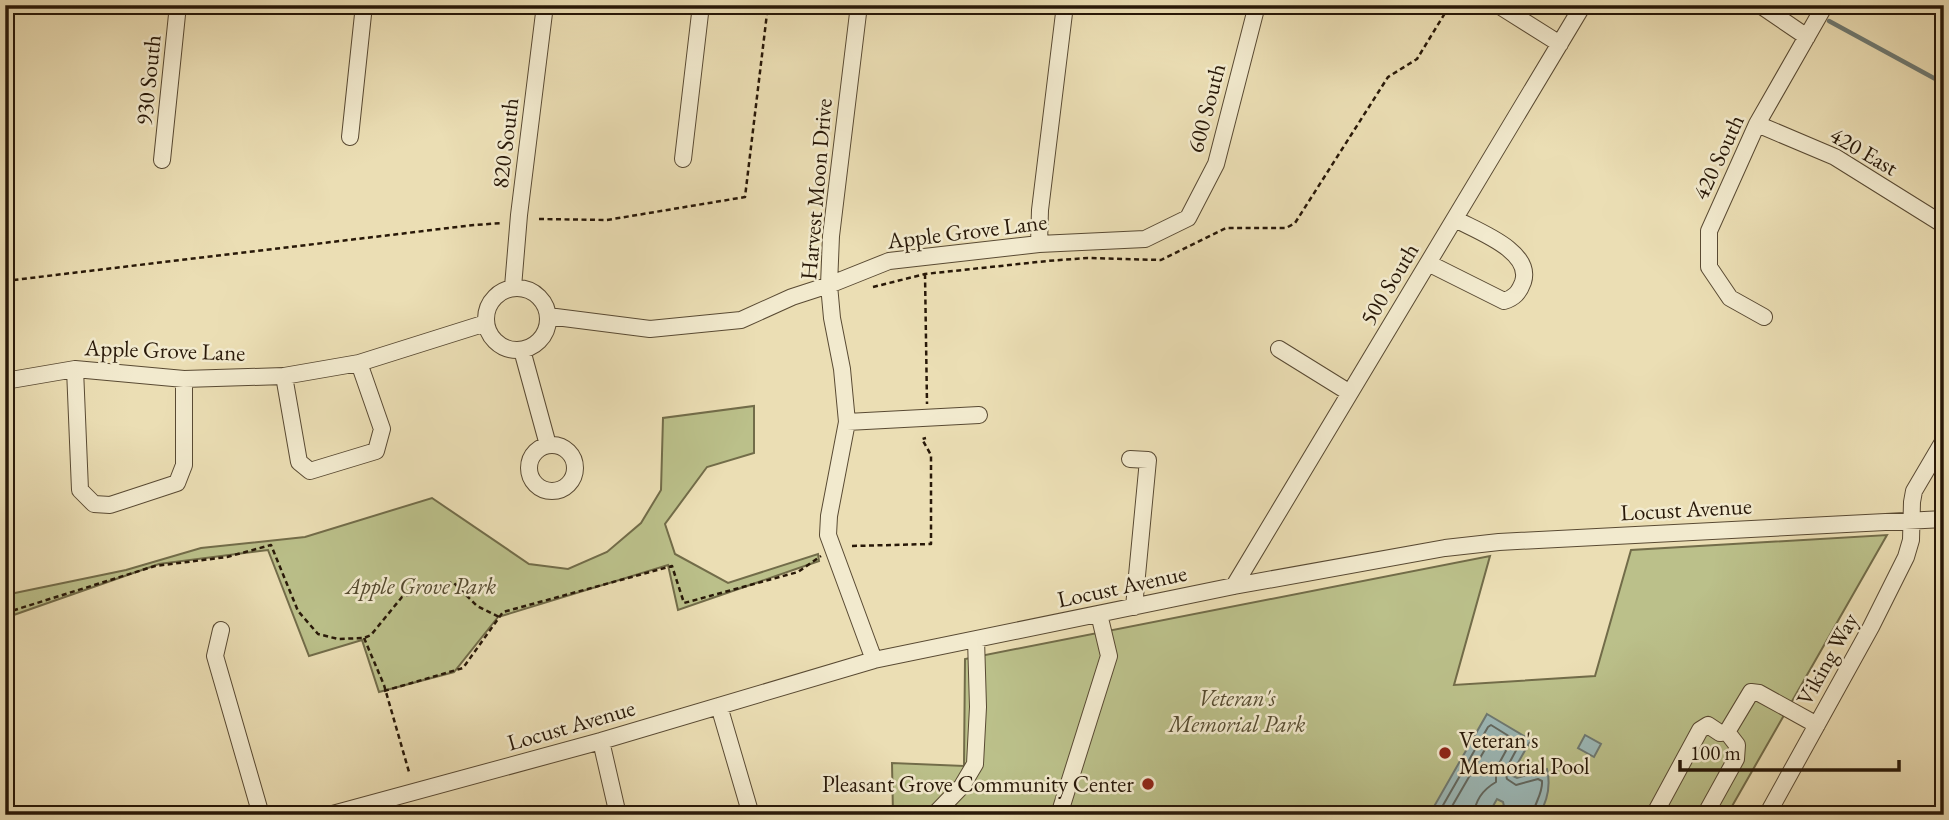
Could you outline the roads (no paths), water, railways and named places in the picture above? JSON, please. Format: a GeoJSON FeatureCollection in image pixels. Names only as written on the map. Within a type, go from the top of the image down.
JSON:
{"type":"FeatureCollection","features":[{"type":"Feature","properties":{"kind":"street","name":"930 South"},"geometry":{"type":"LineString","coordinates":[[162,160],[178,5]]}},
{"type":"Feature","properties":{"kind":"street"},"geometry":{"type":"LineString","coordinates":[[350,137],[364,5]]}},
{"type":"Feature","properties":{"kind":"street","name":"820 South"},"geometry":{"type":"LineString","coordinates":[[513,287],[519,215],[545,5]]}},
{"type":"Feature","properties":{"kind":"street"},"geometry":{"type":"LineString","coordinates":[[683,159],[701,5]]}},
{"type":"Feature","properties":{"kind":"street","name":"Harvest Moon Drive"},"geometry":{"type":"LineString","coordinates":[[859,5],[831,236],[829,285],[842,369],[846,422],[828,535],[874,660]]}},
{"type":"Feature","properties":{"kind":"street"},"geometry":{"type":"LineString","coordinates":[[1039,244],[1040,210],[1065,5]]}},
{"type":"Feature","properties":{"kind":"street","name":"600 South"},"geometry":{"type":"LineString","coordinates":[[1188,218],[1216,164],[1257,5]]}},
{"type":"Feature","properties":{"kind":"street"},"geometry":{"type":"LineString","coordinates":[[1499,5],[1560,44]]}},
{"type":"Feature","properties":{"kind":"street","name":"500 South"},"geometry":{"type":"LineString","coordinates":[[1234,586],[1583,5]]}},
{"type":"Feature","properties":{"kind":"street"},"geometry":{"type":"LineString","coordinates":[[1760,5],[1807,37]]}},
{"type":"Feature","properties":{"kind":"street","name":"420 South"},"geometry":{"type":"LineString","coordinates":[[1765,317],[1730,298],[1709,267],[1709,231],[1758,124],[1825,5]]}},
{"type":"Feature","properties":{"kind":"street","name":"420 East"},"geometry":{"type":"LineString","coordinates":[[1758,124],[1835,157],[1944,225]]}},
{"type":"Feature","properties":{"kind":"street","name":"Apple Grove Lane"},"geometry":{"type":"LineString","coordinates":[[548,316],[650,329],[741,320],[792,297],[889,261],[1039,244],[1145,239],[1188,218]]}},
{"type":"Feature","properties":{"kind":"street"},"geometry":{"type":"LineString","coordinates":[[1428,263],[1504,300],[1511,299],[1518,292],[1525,274],[1524,266],[1512,251],[1455,219]]}},
{"type":"Feature","properties":{"kind":"street"},"geometry":{"type":"LineString","coordinates":[[513,287],[526,288],[535,293],[546,306],[548,316],[547,328],[542,338],[522,350],[499,345],[489,334],[486,323],[487,307],[493,298],[513,287]]}},
{"type":"Feature","properties":{"kind":"street","name":"Apple Grove Lane"},"geometry":{"type":"LineString","coordinates":[[5,381],[75,369],[184,379],[284,376],[359,363],[486,323]]}},
{"type":"Feature","properties":{"kind":"street"},"geometry":{"type":"LineString","coordinates":[[1279,349],[1350,393]]}},
{"type":"Feature","properties":{"kind":"street"},"geometry":{"type":"LineString","coordinates":[[522,350],[548,445]]}},
{"type":"Feature","properties":{"kind":"street"},"geometry":{"type":"LineString","coordinates":[[284,376],[299,463],[310,471],[376,451],[382,429],[359,363]]}},
{"type":"Feature","properties":{"kind":"street"},"geometry":{"type":"LineString","coordinates":[[75,369],[80,489],[94,503],[110,505],[177,482],[184,465],[184,379]]}},
{"type":"Feature","properties":{"kind":"street"},"geometry":{"type":"LineString","coordinates":[[846,422],[979,415]]}},
{"type":"Feature","properties":{"kind":"street","name":"Viking Way"},"geometry":{"type":"LineString","coordinates":[[1767,815],[1871,627],[1906,557],[1911,540],[1914,491],[1944,440]]}},
{"type":"Feature","properties":{"kind":"street"},"geometry":{"type":"LineString","coordinates":[[1130,459],[1148,460],[1134,607]]}},
{"type":"Feature","properties":{"kind":"street","name":"Locust Avenue"},"geometry":{"type":"LineString","coordinates":[[329,815],[377,808],[874,660],[1234,586],[1445,548],[1499,542],[1944,519]]}},
{"type":"Feature","properties":{"kind":"street"},"geometry":{"type":"LineString","coordinates":[[1059,815],[1108,656],[1099,614]]}},
{"type":"Feature","properties":{"kind":"street"},"geometry":{"type":"LineString","coordinates":[[221,630],[215,656],[261,815]]}},
{"type":"Feature","properties":{"kind":"street"},"geometry":{"type":"LineString","coordinates":[[934,815],[962,786],[975,764],[978,707],[976,639]]}},
{"type":"Feature","properties":{"kind":"street"},"geometry":{"type":"LineString","coordinates":[[1727,732],[1751,692],[1759,693],[1817,725]]}},
{"type":"Feature","properties":{"kind":"street"},"geometry":{"type":"LineString","coordinates":[[719,706],[751,815]]}},
{"type":"Feature","properties":{"kind":"street"},"geometry":{"type":"LineString","coordinates":[[1660,813],[1700,730],[1708,725],[1720,733],[1727,732]]}},
{"type":"Feature","properties":{"kind":"street"},"geometry":{"type":"LineString","coordinates":[[1705,815],[1736,759],[1737,745],[1727,732]]}},
{"type":"Feature","properties":{"kind":"street"},"geometry":{"type":"LineString","coordinates":[[601,741],[618,815]]}},
{"type":"Feature","properties":{"kind":"water"},"geometry":{"type":"Polygon","coordinates":[[[1487,714],[1531,740],[1511,775],[1517,778],[1547,769],[1548,793],[1539,815],[1506,815],[1503,802],[1497,799],[1488,815],[1441,815],[1432,810],[1487,714]]]}},
{"type":"Feature","properties":{"kind":"water"},"geometry":{"type":"Polygon","coordinates":[[[1585,735],[1601,744],[1594,757],[1578,748],[1585,735]]]}},
{"type":"Feature","properties":{"kind":"waterway"},"geometry":{"type":"LineString","coordinates":[[1829,21],[1941,82]]}},
{"type":"Feature","properties":{"kind":"place","name":"Veteran's Memorial Pool"},"geometry":{"type":"Point","coordinates":[1445,753]}},
{"type":"Feature","properties":{"kind":"place","name":"Pleasant Grove Community Center"},"geometry":{"type":"Point","coordinates":[1148,784]}},
{"type":"Feature","properties":{"kind":"park label","name":"Apple Grove Park"},"geometry":{"type":"Point","coordinates":[421,586]}},
{"type":"Feature","properties":{"kind":"park label","name":"Veteran's Memorial Park"},"geometry":{"type":"Point","coordinates":[1237,711]}}]}
